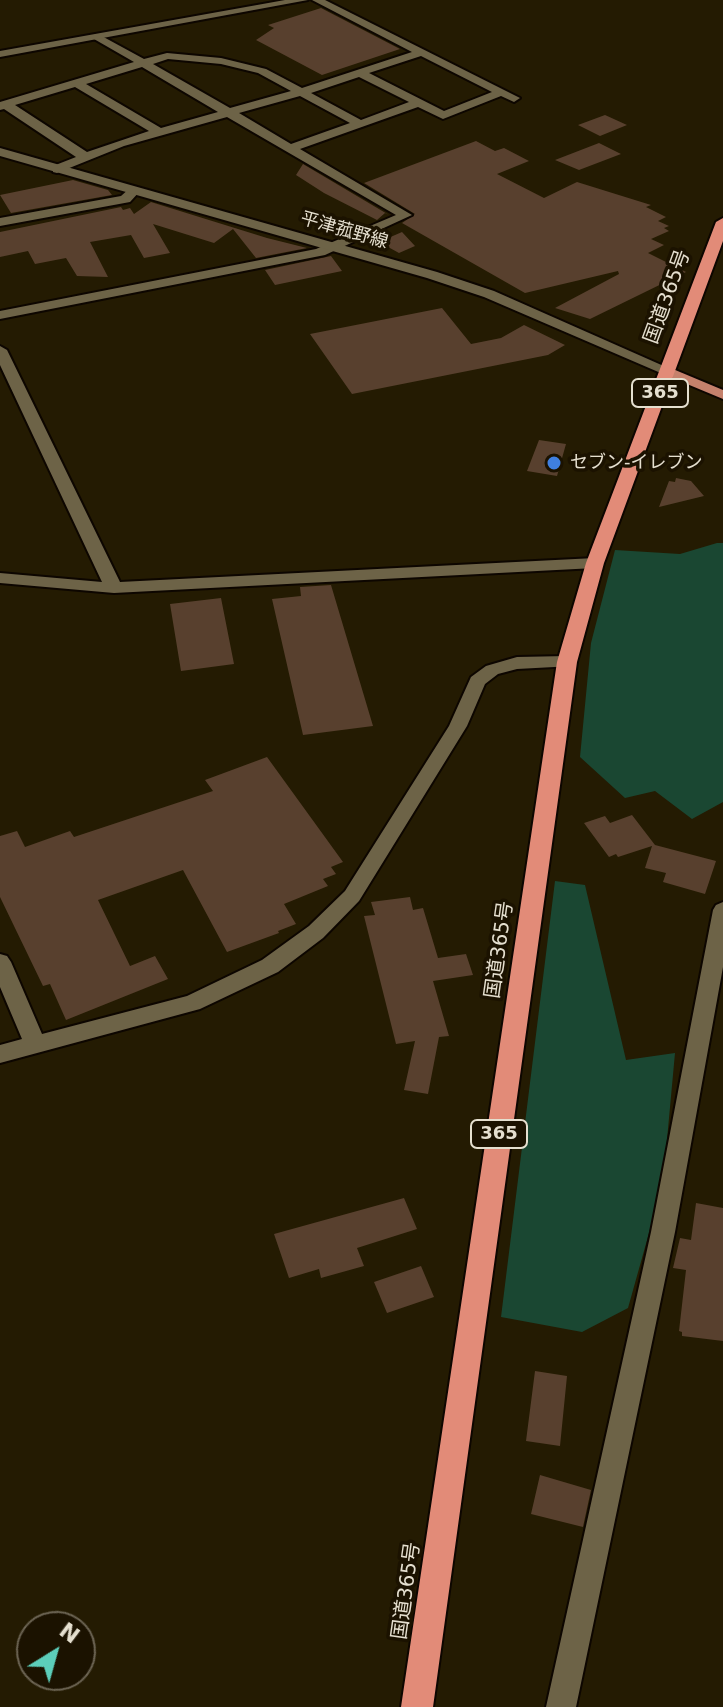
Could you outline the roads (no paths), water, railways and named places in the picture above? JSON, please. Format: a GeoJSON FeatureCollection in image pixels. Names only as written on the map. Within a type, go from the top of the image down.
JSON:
{"type":"FeatureCollection","features":[{"type":"Feature","properties":{"kind":"highway","name":"国道365号"},"geometry":{"type":"LineString","coordinates":[[417,1707],[567,662],[595,563],[723,222]]}},
{"type":"Feature","properties":{"kind":"main road"},"geometry":{"type":"LineString","coordinates":[[668,371],[723,395]]}},
{"type":"Feature","properties":{"kind":"street"},"geometry":{"type":"LineString","coordinates":[[0,54],[303,0]]}},
{"type":"Feature","properties":{"kind":"street"},"geometry":{"type":"LineString","coordinates":[[317,0],[514,98]]}},
{"type":"Feature","properties":{"kind":"street"},"geometry":{"type":"LineString","coordinates":[[0,315],[320,252],[406,215],[98,37]]}},
{"type":"Feature","properties":{"kind":"street"},"geometry":{"type":"LineString","coordinates":[[57,169],[84,156],[362,74],[422,52]]}},
{"type":"Feature","properties":{"kind":"street"},"geometry":{"type":"LineString","coordinates":[[3,105],[167,56],[221,61],[262,71],[360,124]]}},
{"type":"Feature","properties":{"kind":"street"},"geometry":{"type":"LineString","coordinates":[[362,74],[443,115],[502,92]]}},
{"type":"Feature","properties":{"kind":"street"},"geometry":{"type":"LineString","coordinates":[[76,83],[159,132]]}},
{"type":"Feature","properties":{"kind":"street"},"geometry":{"type":"LineString","coordinates":[[291,148],[419,103]]}},
{"type":"Feature","properties":{"kind":"street"},"geometry":{"type":"LineString","coordinates":[[3,105],[84,156]]}},
{"type":"Feature","properties":{"kind":"street","name":"平津菰野線"},"geometry":{"type":"LineString","coordinates":[[0,152],[489,294],[668,371]]}},
{"type":"Feature","properties":{"kind":"street"},"geometry":{"type":"LineString","coordinates":[[0,222],[125,199],[134,191]]}},
{"type":"Feature","properties":{"kind":"street"},"geometry":{"type":"LineString","coordinates":[[0,350],[114,588]]}},
{"type":"Feature","properties":{"kind":"street"},"geometry":{"type":"LineString","coordinates":[[0,578],[114,588],[595,563]]}},
{"type":"Feature","properties":{"kind":"street"},"geometry":{"type":"LineString","coordinates":[[0,1054],[192,1003],[270,966],[316,932],[352,896],[458,726],[477,681],[492,670],[517,663],[567,662]]}},
{"type":"Feature","properties":{"kind":"street"},"geometry":{"type":"LineString","coordinates":[[561,1707],[663,1232],[723,910]]}},
{"type":"Feature","properties":{"kind":"street"},"geometry":{"type":"LineString","coordinates":[[0,962],[36,1046]]}},
{"type":"Feature","properties":{"kind":"place","name":"セブン-イレブン"},"geometry":{"type":"Point","coordinates":[554,463]}}]}
